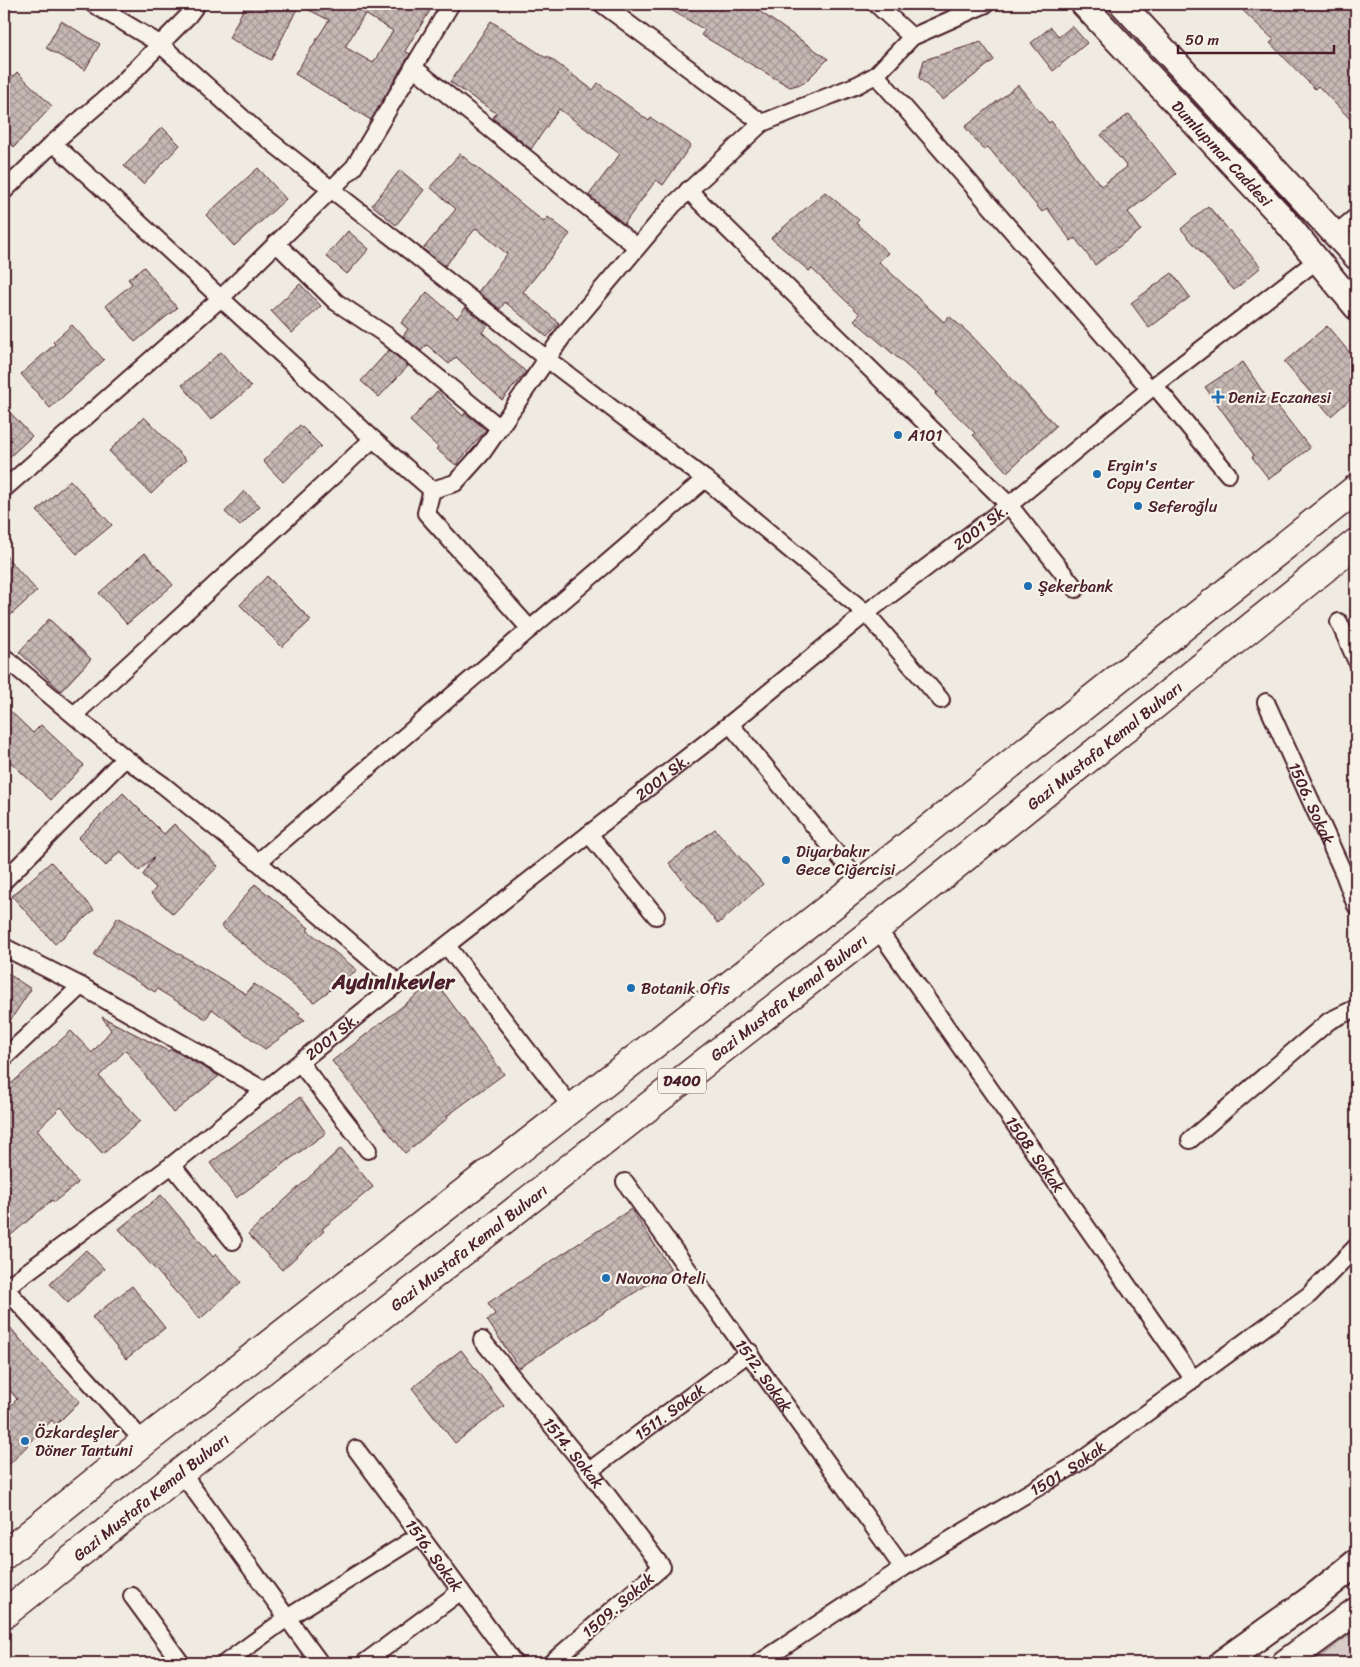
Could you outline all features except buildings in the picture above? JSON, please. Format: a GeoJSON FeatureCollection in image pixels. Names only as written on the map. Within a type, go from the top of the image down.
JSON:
{"type":"FeatureCollection","features":[{"type":"Feature","properties":{"kind":"highway","name":"D400"},"geometry":{"type":"LineString","coordinates":[[4,1555],[144,1442],[861,883],[1356,489]]}},
{"type":"Feature","properties":{"kind":"highway","name":"Gazi Mustafa Kemal Bulvarı"},"geometry":{"type":"LineString","coordinates":[[4,1614],[181,1472],[877,928],[1356,544]]}},
{"type":"Feature","properties":{"kind":"main road"},"geometry":{"type":"LineString","coordinates":[[1222,1663],[1314,1597],[1356,1563]]}},
{"type":"Feature","properties":{"kind":"main road"},"geometry":{"type":"LineString","coordinates":[[1285,1663],[1356,1611]]}},
{"type":"Feature","properties":{"kind":"street"},"geometry":{"type":"LineString","coordinates":[[93,4],[160,44],[256,130],[547,359],[706,479],[866,614],[941,700]]}},
{"type":"Feature","properties":{"kind":"street"},"geometry":{"type":"LineString","coordinates":[[4,191],[53,143],[114,90],[197,4]]}},
{"type":"Feature","properties":{"kind":"street"},"geometry":{"type":"LineString","coordinates":[[4,489],[221,298],[354,167],[451,4]]}},
{"type":"Feature","properties":{"kind":"street"},"geometry":{"type":"LineString","coordinates":[[602,4],[762,124]]}},
{"type":"Feature","properties":{"kind":"street"},"geometry":{"type":"LineString","coordinates":[[876,4],[912,37]]}},
{"type":"Feature","properties":{"kind":"street"},"geometry":{"type":"LineString","coordinates":[[432,490],[456,483],[482,453],[565,333],[673,204],[762,124],[857,85],[876,75],[912,37],[986,4]]}},
{"type":"Feature","properties":{"kind":"street","name":"Dumlupınar Caddesi"},"geometry":{"type":"LineString","coordinates":[[1082,4],[1281,216],[1316,261],[1356,307]]}},
{"type":"Feature","properties":{"kind":"street","name":"Dumlupınar Caddesi"},"geometry":{"type":"LineString","coordinates":[[1130,7],[1334,235],[1356,257]]}},
{"type":"Feature","properties":{"kind":"street"},"geometry":{"type":"LineString","coordinates":[[414,67],[638,247]]}},
{"type":"Feature","properties":{"kind":"street"},"geometry":{"type":"LineString","coordinates":[[876,75],[1228,474]]}},
{"type":"Feature","properties":{"kind":"street"},"geometry":{"type":"LineString","coordinates":[[53,143],[374,439],[432,490]]}},
{"type":"Feature","properties":{"kind":"street"},"geometry":{"type":"LineString","coordinates":[[688,190],[1009,505],[1076,589]]}},
{"type":"Feature","properties":{"kind":"street"},"geometry":{"type":"LineString","coordinates":[[1334,235],[1356,217]]}},
{"type":"Feature","properties":{"kind":"street"},"geometry":{"type":"LineString","coordinates":[[276,243],[336,302],[386,335],[500,428]]}},
{"type":"Feature","properties":{"kind":"street","name":"2001 Sk."},"geometry":{"type":"LineString","coordinates":[[5,1289],[172,1165],[398,983],[730,724],[866,614],[1009,505],[1152,388],[1316,261]]}},
{"type":"Feature","properties":{"kind":"street"},"geometry":{"type":"LineString","coordinates":[[74,715],[374,439]]}},
{"type":"Feature","properties":{"kind":"street"},"geometry":{"type":"LineString","coordinates":[[258,862],[706,479]]}},
{"type":"Feature","properties":{"kind":"street"},"geometry":{"type":"LineString","coordinates":[[432,490],[426,513],[530,629]]}},
{"type":"Feature","properties":{"kind":"street"},"geometry":{"type":"LineString","coordinates":[[1340,622],[1356,660]]}},
{"type":"Feature","properties":{"kind":"street"},"geometry":{"type":"LineString","coordinates":[[4,657],[125,758],[163,785],[258,862],[398,983]]}},
{"type":"Feature","properties":{"kind":"street","name":"1506. Sokak"},"geometry":{"type":"LineString","coordinates":[[1266,702],[1344,874],[1356,906]]}},
{"type":"Feature","properties":{"kind":"street"},"geometry":{"type":"LineString","coordinates":[[730,724],[861,883]]}},
{"type":"Feature","properties":{"kind":"street"},"geometry":{"type":"LineString","coordinates":[[4,881],[125,758]]}},
{"type":"Feature","properties":{"kind":"street"},"geometry":{"type":"LineString","coordinates":[[589,834],[656,916]]}},
{"type":"Feature","properties":{"kind":"street","name":"1508. Sokak"},"geometry":{"type":"LineString","coordinates":[[877,928],[1194,1380]]}},
{"type":"Feature","properties":{"kind":"street"},"geometry":{"type":"LineString","coordinates":[[447,946],[572,1108]]}},
{"type":"Feature","properties":{"kind":"street"},"geometry":{"type":"LineString","coordinates":[[4,947],[81,986],[264,1090]]}},
{"type":"Feature","properties":{"kind":"street"},"geometry":{"type":"LineString","coordinates":[[4,1058],[81,986]]}},
{"type":"Feature","properties":{"kind":"street"},"geometry":{"type":"LineString","coordinates":[[1190,1140],[1329,1021],[1356,1008]]}},
{"type":"Feature","properties":{"kind":"street"},"geometry":{"type":"LineString","coordinates":[[300,1063],[368,1150]]}},
{"type":"Feature","properties":{"kind":"street"},"geometry":{"type":"LineString","coordinates":[[172,1165],[233,1241]]}},
{"type":"Feature","properties":{"kind":"street","name":"1512. Sokak"},"geometry":{"type":"LineString","coordinates":[[625,1182],[750,1352],[903,1568]]}},
{"type":"Feature","properties":{"kind":"street","name":"1501. Sokak"},"geometry":{"type":"LineString","coordinates":[[759,1663],[903,1568],[1075,1465],[1309,1295],[1356,1247]]}},
{"type":"Feature","properties":{"kind":"street"},"geometry":{"type":"LineString","coordinates":[[5,1289],[144,1442]]}},
{"type":"Feature","properties":{"kind":"street","name":"1514. Sokak"},"geometry":{"type":"LineString","coordinates":[[482,1340],[589,1471],[662,1567]]}},
{"type":"Feature","properties":{"kind":"street","name":"1511. Sokak"},"geometry":{"type":"LineString","coordinates":[[589,1471],[750,1352]]}},
{"type":"Feature","properties":{"kind":"street","name":"1516. Sokak"},"geometry":{"type":"LineString","coordinates":[[356,1449],[514,1663]]}},
{"type":"Feature","properties":{"kind":"street"},"geometry":{"type":"LineString","coordinates":[[181,1472],[320,1663]]}},
{"type":"Feature","properties":{"kind":"street"},"geometry":{"type":"LineString","coordinates":[[225,1663],[288,1618],[420,1535]]}},
{"type":"Feature","properties":{"kind":"street","name":"1509. Sokak"},"geometry":{"type":"LineString","coordinates":[[551,1663],[662,1567]]}},
{"type":"Feature","properties":{"kind":"street"},"geometry":{"type":"LineString","coordinates":[[364,1663],[461,1590]]}},
{"type":"Feature","properties":{"kind":"street"},"geometry":{"type":"LineString","coordinates":[[132,1596],[181,1663]]}},
{"type":"Feature","properties":{"kind":"green space"},"geometry":{"type":"Polygon","coordinates":[[[1356,1630],[1356,1663],[1312,1663],[1356,1630]]]}},
{"type":"Feature","properties":{"kind":"place","name":"Deniz Eczanesi"},"geometry":{"type":"Point","coordinates":[1218,397]}},
{"type":"Feature","properties":{"kind":"place","name":"A101"},"geometry":{"type":"Point","coordinates":[898,435]}},
{"type":"Feature","properties":{"kind":"place","name":"Ergin's Copy Center"},"geometry":{"type":"Point","coordinates":[1097,474]}},
{"type":"Feature","properties":{"kind":"place","name":"Seferoğlu"},"geometry":{"type":"Point","coordinates":[1138,506]}},
{"type":"Feature","properties":{"kind":"place","name":"Şekerbank"},"geometry":{"type":"Point","coordinates":[1028,586]}},
{"type":"Feature","properties":{"kind":"place","name":"Diyarbakır Gece Ciğercisi"},"geometry":{"type":"Point","coordinates":[786,860]}},
{"type":"Feature","properties":{"kind":"place","name":"Botanik Ofis"},"geometry":{"type":"Point","coordinates":[631,988]}},
{"type":"Feature","properties":{"kind":"place","name":"Navona Oteli"},"geometry":{"type":"Point","coordinates":[606,1278]}},
{"type":"Feature","properties":{"kind":"place","name":"Özkardeşler Döner Tantuni"},"geometry":{"type":"Point","coordinates":[25,1441]}},
{"type":"Feature","properties":{"kind":"district","name":"Aydınlıkevler"},"geometry":{"type":"Point","coordinates":[393,982]}}]}
